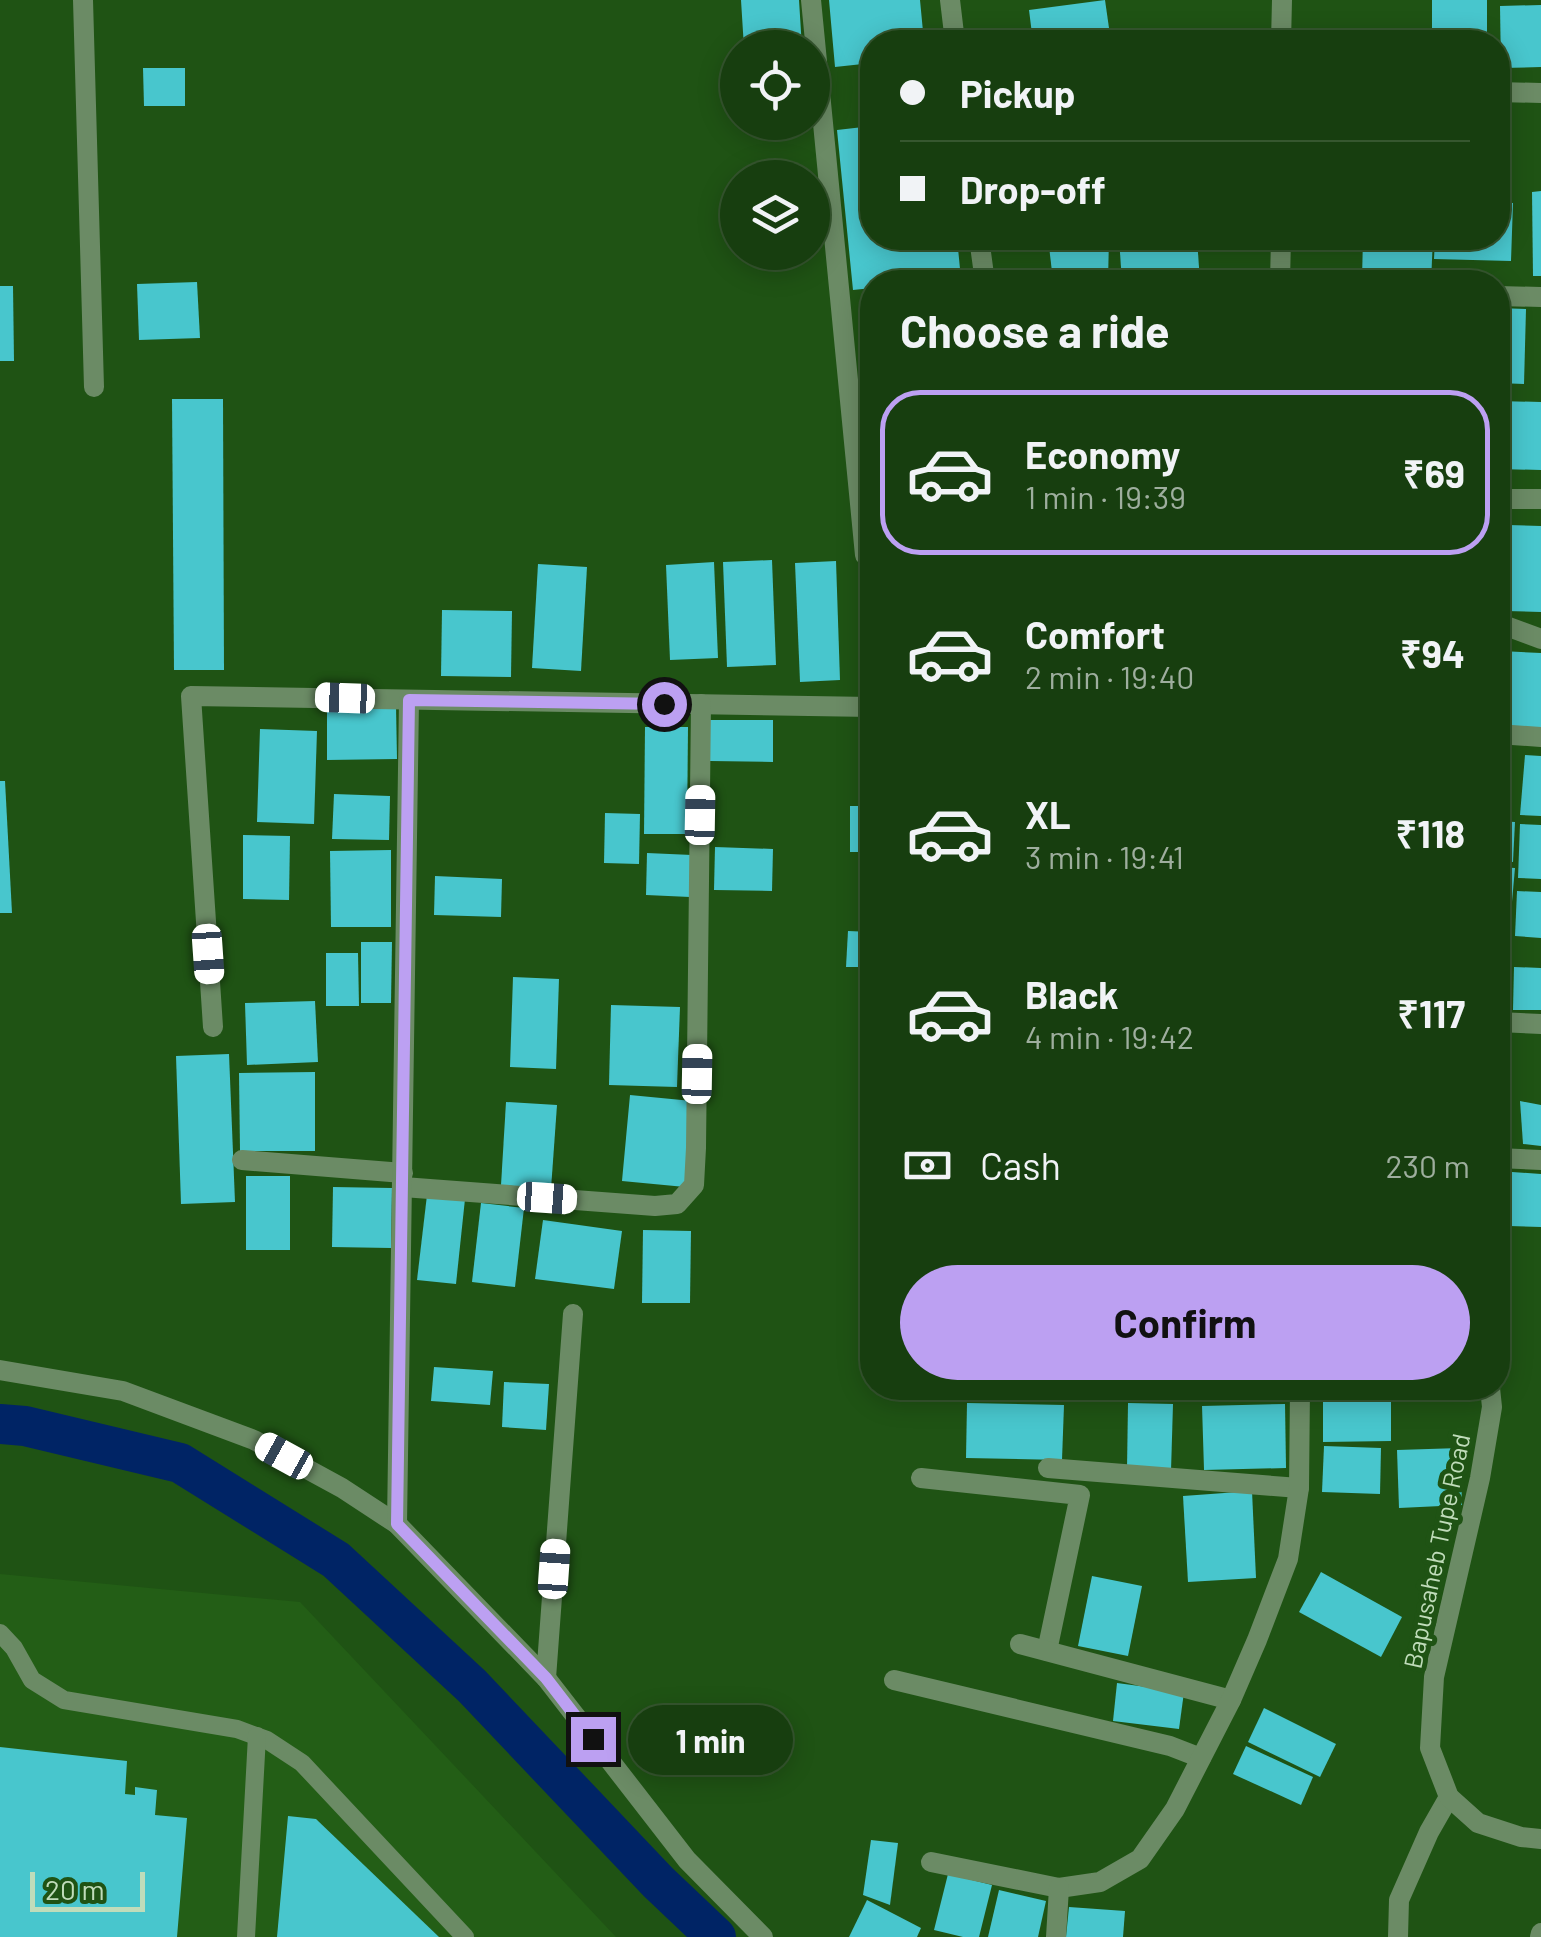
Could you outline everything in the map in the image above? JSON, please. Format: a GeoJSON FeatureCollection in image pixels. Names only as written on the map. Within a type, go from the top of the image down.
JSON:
{"type":"FeatureCollection","features":[{"type":"Feature","properties":{"kind":"street"},"geometry":{"type":"LineString","coordinates":[[83,0],[94,387]]}},
{"type":"Feature","properties":{"kind":"street"},"geometry":{"type":"LineString","coordinates":[[812,0],[860,503]]}},
{"type":"Feature","properties":{"kind":"street"},"geometry":{"type":"LineString","coordinates":[[950,0],[954,30]]}},
{"type":"Feature","properties":{"kind":"street"},"geometry":{"type":"LineString","coordinates":[[1282,0],[1282,30]]}},
{"type":"Feature","properties":{"kind":"street"},"geometry":{"type":"LineString","coordinates":[[1510,92],[1541,93]]}},
{"type":"Feature","properties":{"kind":"street"},"geometry":{"type":"LineString","coordinates":[[1510,296],[1541,297]]}},
{"type":"Feature","properties":{"kind":"street"},"geometry":{"type":"LineString","coordinates":[[1510,499],[1541,499]]}},
{"type":"Feature","properties":{"kind":"street"},"geometry":{"type":"LineString","coordinates":[[1510,627],[1541,638]]}},
{"type":"Feature","properties":{"kind":"street"},"geometry":{"type":"LineString","coordinates":[[213,1027],[191,696],[860,707]]}},
{"type":"Feature","properties":{"kind":"street"},"geometry":{"type":"LineString","coordinates":[[397,1524],[409,700]]}},
{"type":"Feature","properties":{"kind":"street"},"geometry":{"type":"LineString","coordinates":[[242,1160],[655,1206],[677,1204],[694,1185],[696,1148],[701,704]]}},
{"type":"Feature","properties":{"kind":"street"},"geometry":{"type":"LineString","coordinates":[[1510,735],[1541,737]]}},
{"type":"Feature","properties":{"kind":"street"},"geometry":{"type":"LineString","coordinates":[[1510,1023],[1541,1024]]}},
{"type":"Feature","properties":{"kind":"street"},"geometry":{"type":"LineString","coordinates":[[1510,1159],[1541,1160]]}},
{"type":"Feature","properties":{"kind":"street"},"geometry":{"type":"LineString","coordinates":[[546,1678],[574,1314]]}},
{"type":"Feature","properties":{"kind":"street"},"geometry":{"type":"LineString","coordinates":[[0,1370],[123,1392],[254,1440],[342,1488],[397,1524],[546,1678],[687,1860],[763,1937]]}},
{"type":"Feature","properties":{"kind":"street"},"geometry":{"type":"LineString","coordinates":[[931,1862],[1059,1888],[1100,1882],[1140,1859],[1176,1810],[1231,1700],[1288,1559],[1300,1488],[1300,1400]]}},
{"type":"Feature","properties":{"kind":"street","name":"Bapusaheb Tupe Road"},"geometry":{"type":"LineString","coordinates":[[1449,1797],[1430,1748],[1434,1677],[1480,1478],[1491,1400]]}},
{"type":"Feature","properties":{"kind":"street"},"geometry":{"type":"LineString","coordinates":[[1048,1468],[1300,1488]]}},
{"type":"Feature","properties":{"kind":"street"},"geometry":{"type":"LineString","coordinates":[[922,1478],[1080,1495],[1047,1651]]}},
{"type":"Feature","properties":{"kind":"street"},"geometry":{"type":"LineString","coordinates":[[1020,1644],[1231,1700]]}},
{"type":"Feature","properties":{"kind":"street"},"geometry":{"type":"LineString","coordinates":[[894,1680],[1170,1746],[1201,1758]]}},
{"type":"Feature","properties":{"kind":"street"},"geometry":{"type":"LineString","coordinates":[[1398,1937],[1399,1900],[1449,1797],[1478,1823],[1521,1838],[1541,1839]]}},
{"type":"Feature","properties":{"kind":"street"},"geometry":{"type":"LineString","coordinates":[[1056,1937],[1059,1888]]}},
{"type":"Feature","properties":{"kind":"lane"},"geometry":{"type":"LineString","coordinates":[[0,1633],[14,1648],[32,1680],[64,1700],[237,1729],[268,1740],[302,1763],[464,1937]]}},
{"type":"Feature","properties":{"kind":"lane"},"geometry":{"type":"LineString","coordinates":[[246,1937],[257,1736]]}},
{"type":"Feature","properties":{"kind":"shaded area"},"geometry":{"type":"Polygon","coordinates":[[[0,1574],[300,1602],[616,1937],[0,1937],[0,1574]]]}},
{"type":"Feature","properties":{"kind":"building"},"geometry":{"type":"Polygon","coordinates":[[[741,0],[799,0],[801,30],[743,30],[741,0]]]}},
{"type":"Feature","properties":{"kind":"building"},"geometry":{"type":"Polygon","coordinates":[[[829,0],[920,0],[923,30],[860,30],[860,64],[835,67],[829,0]]]}},
{"type":"Feature","properties":{"kind":"building"},"geometry":{"type":"Polygon","coordinates":[[[1105,0],[1109,30],[1032,30],[1029,10],[1105,0]]]}},
{"type":"Feature","properties":{"kind":"building"},"geometry":{"type":"Polygon","coordinates":[[[1432,0],[1487,0],[1487,30],[1432,30],[1432,0]]]}},
{"type":"Feature","properties":{"kind":"building"},"geometry":{"type":"Polygon","coordinates":[[[1541,5],[1541,67],[1510,68],[1510,30],[1500,30],[1500,6],[1541,5]]]}},
{"type":"Feature","properties":{"kind":"building"},"geometry":{"type":"Polygon","coordinates":[[[143,68],[185,68],[185,106],[144,106],[143,68]]]}},
{"type":"Feature","properties":{"kind":"building"},"geometry":{"type":"Polygon","coordinates":[[[860,127],[860,250],[958,250],[960,270],[860,270],[860,289],[853,290],[837,130],[860,127]]]}},
{"type":"Feature","properties":{"kind":"building"},"geometry":{"type":"Polygon","coordinates":[[[1541,191],[1541,276],[1533,276],[1532,192],[1541,191]]]}},
{"type":"Feature","properties":{"kind":"building"},"geometry":{"type":"Polygon","coordinates":[[[1510,203],[1513,203],[1511,261],[1434,259],[1434,250],[1510,250],[1510,203]]]}},
{"type":"Feature","properties":{"kind":"building"},"geometry":{"type":"Polygon","coordinates":[[[1049,250],[1109,250],[1108,270],[1052,270],[1049,250]]]}},
{"type":"Feature","properties":{"kind":"building"},"geometry":{"type":"Polygon","coordinates":[[[1120,250],[1198,250],[1199,270],[1121,270],[1120,250]]]}},
{"type":"Feature","properties":{"kind":"building"},"geometry":{"type":"Polygon","coordinates":[[[1363,250],[1432,250],[1432,270],[1362,270],[1363,250]]]}},
{"type":"Feature","properties":{"kind":"building"},"geometry":{"type":"Polygon","coordinates":[[[197,282],[200,338],[139,340],[137,284],[197,282]]]}},
{"type":"Feature","properties":{"kind":"building"},"geometry":{"type":"Polygon","coordinates":[[[0,286],[13,286],[14,361],[0,361],[0,286]]]}},
{"type":"Feature","properties":{"kind":"building"},"geometry":{"type":"Polygon","coordinates":[[[1510,308],[1526,309],[1524,384],[1510,383],[1510,308]]]}},
{"type":"Feature","properties":{"kind":"building"},"geometry":{"type":"Polygon","coordinates":[[[172,399],[223,399],[224,670],[174,670],[172,399]]]}},
{"type":"Feature","properties":{"kind":"building"},"geometry":{"type":"Polygon","coordinates":[[[1510,401],[1541,402],[1541,470],[1510,469],[1510,401]]]}},
{"type":"Feature","properties":{"kind":"building"},"geometry":{"type":"Polygon","coordinates":[[[1510,525],[1541,526],[1541,612],[1510,611],[1510,525]]]}},
{"type":"Feature","properties":{"kind":"building"},"geometry":{"type":"Polygon","coordinates":[[[772,560],[776,665],[727,667],[723,562],[772,560]]]}},
{"type":"Feature","properties":{"kind":"building"},"geometry":{"type":"Polygon","coordinates":[[[836,561],[840,680],[800,682],[795,563],[836,561]]]}},
{"type":"Feature","properties":{"kind":"building"},"geometry":{"type":"Polygon","coordinates":[[[714,562],[718,658],[670,660],[666,565],[714,562]]]}},
{"type":"Feature","properties":{"kind":"building"},"geometry":{"type":"Polygon","coordinates":[[[538,564],[587,567],[581,671],[532,668],[538,564]]]}},
{"type":"Feature","properties":{"kind":"building"},"geometry":{"type":"Polygon","coordinates":[[[442,610],[512,611],[511,677],[441,676],[442,610]]]}},
{"type":"Feature","properties":{"kind":"building"},"geometry":{"type":"Polygon","coordinates":[[[1510,651],[1541,653],[1541,730],[1510,729],[1510,651]]]}},
{"type":"Feature","properties":{"kind":"building"},"geometry":{"type":"Polygon","coordinates":[[[396,706],[397,759],[327,760],[327,707],[396,706]]]}},
{"type":"Feature","properties":{"kind":"building"},"geometry":{"type":"Polygon","coordinates":[[[710,720],[773,720],[773,762],[710,761],[710,720]]]}},
{"type":"Feature","properties":{"kind":"building"},"geometry":{"type":"Polygon","coordinates":[[[645,727],[688,727],[687,834],[644,834],[645,727]]]}},
{"type":"Feature","properties":{"kind":"building"},"geometry":{"type":"Polygon","coordinates":[[[260,729],[317,731],[314,824],[257,822],[260,729]]]}},
{"type":"Feature","properties":{"kind":"building"},"geometry":{"type":"Polygon","coordinates":[[[1525,755],[1541,756],[1541,816],[1520,815],[1525,755]]]}},
{"type":"Feature","properties":{"kind":"building"},"geometry":{"type":"Polygon","coordinates":[[[0,781],[5,781],[12,913],[0,913],[0,781]]]}},
{"type":"Feature","properties":{"kind":"building"},"geometry":{"type":"Polygon","coordinates":[[[334,794],[390,796],[389,840],[332,839],[334,794]]]}},
{"type":"Feature","properties":{"kind":"building"},"geometry":{"type":"Polygon","coordinates":[[[850,806],[860,806],[860,852],[850,852],[850,806]]]}},
{"type":"Feature","properties":{"kind":"building"},"geometry":{"type":"Polygon","coordinates":[[[605,813],[640,814],[639,864],[604,863],[605,813]]]}},
{"type":"Feature","properties":{"kind":"building"},"geometry":{"type":"Polygon","coordinates":[[[1510,822],[1515,822],[1513,862],[1510,862],[1510,822]]]}},
{"type":"Feature","properties":{"kind":"building"},"geometry":{"type":"Polygon","coordinates":[[[1520,824],[1541,825],[1541,879],[1518,878],[1520,824]]]}},
{"type":"Feature","properties":{"kind":"building"},"geometry":{"type":"Polygon","coordinates":[[[243,835],[290,836],[289,900],[243,899],[243,835]]]}},
{"type":"Feature","properties":{"kind":"building"},"geometry":{"type":"Polygon","coordinates":[[[715,847],[773,849],[772,891],[714,890],[715,847]]]}},
{"type":"Feature","properties":{"kind":"building"},"geometry":{"type":"Polygon","coordinates":[[[391,850],[391,927],[331,927],[330,851],[391,850]]]}},
{"type":"Feature","properties":{"kind":"building"},"geometry":{"type":"Polygon","coordinates":[[[647,853],[692,855],[690,897],[646,895],[647,853]]]}},
{"type":"Feature","properties":{"kind":"building"},"geometry":{"type":"Polygon","coordinates":[[[1510,868],[1515,868],[1510,913],[1510,868]]]}},
{"type":"Feature","properties":{"kind":"building"},"geometry":{"type":"Polygon","coordinates":[[[435,876],[502,879],[501,917],[434,915],[435,876]]]}},
{"type":"Feature","properties":{"kind":"building"},"geometry":{"type":"Polygon","coordinates":[[[1517,891],[1541,892],[1541,938],[1515,936],[1517,891]]]}},
{"type":"Feature","properties":{"kind":"building"},"geometry":{"type":"Polygon","coordinates":[[[848,931],[860,932],[860,967],[846,967],[848,931]]]}},
{"type":"Feature","properties":{"kind":"building"},"geometry":{"type":"Polygon","coordinates":[[[361,942],[392,942],[391,1003],[361,1003],[361,942]]]}},
{"type":"Feature","properties":{"kind":"building"},"geometry":{"type":"Polygon","coordinates":[[[326,953],[358,953],[359,1006],[326,1006],[326,953]]]}},
{"type":"Feature","properties":{"kind":"building"},"geometry":{"type":"Polygon","coordinates":[[[1514,967],[1541,968],[1541,1010],[1513,1010],[1514,967]]]}},
{"type":"Feature","properties":{"kind":"building"},"geometry":{"type":"Polygon","coordinates":[[[513,977],[559,979],[556,1069],[510,1067],[513,977]]]}},
{"type":"Feature","properties":{"kind":"building"},"geometry":{"type":"Polygon","coordinates":[[[315,1001],[318,1062],[247,1065],[245,1003],[315,1001]]]}},
{"type":"Feature","properties":{"kind":"building"},"geometry":{"type":"Polygon","coordinates":[[[611,1005],[680,1007],[677,1087],[609,1085],[611,1005]]]}},
{"type":"Feature","properties":{"kind":"building"},"geometry":{"type":"Polygon","coordinates":[[[229,1054],[235,1202],[181,1204],[176,1056],[229,1054]]]}},
{"type":"Feature","properties":{"kind":"building"},"geometry":{"type":"Polygon","coordinates":[[[315,1072],[315,1151],[240,1151],[239,1073],[315,1072]]]}},
{"type":"Feature","properties":{"kind":"building"},"geometry":{"type":"Polygon","coordinates":[[[630,1095],[692,1101],[685,1187],[622,1181],[630,1095]]]}},
{"type":"Feature","properties":{"kind":"building"},"geometry":{"type":"Polygon","coordinates":[[[1520,1101],[1541,1105],[1541,1146],[1523,1144],[1520,1101]]]}},
{"type":"Feature","properties":{"kind":"building"},"geometry":{"type":"Polygon","coordinates":[[[506,1102],[557,1105],[551,1189],[501,1185],[506,1102]]]}},
{"type":"Feature","properties":{"kind":"building"},"geometry":{"type":"Polygon","coordinates":[[[1512,1172],[1541,1174],[1541,1227],[1510,1226],[1512,1172]]]}},
{"type":"Feature","properties":{"kind":"building"},"geometry":{"type":"Polygon","coordinates":[[[246,1176],[290,1176],[290,1250],[246,1250],[246,1176]]]}},
{"type":"Feature","properties":{"kind":"building"},"geometry":{"type":"Polygon","coordinates":[[[333,1187],[392,1188],[391,1248],[332,1247],[333,1187]]]}},
{"type":"Feature","properties":{"kind":"building"},"geometry":{"type":"Polygon","coordinates":[[[427,1195],[465,1199],[456,1284],[417,1280],[427,1195]]]}},
{"type":"Feature","properties":{"kind":"building"},"geometry":{"type":"Polygon","coordinates":[[[481,1203],[524,1208],[515,1287],[472,1282],[481,1203]]]}},
{"type":"Feature","properties":{"kind":"building"},"geometry":{"type":"Polygon","coordinates":[[[543,1220],[622,1231],[614,1289],[535,1279],[543,1220]]]}},
{"type":"Feature","properties":{"kind":"building"},"geometry":{"type":"Polygon","coordinates":[[[643,1230],[691,1231],[690,1303],[642,1303],[643,1230]]]}},
{"type":"Feature","properties":{"kind":"building"},"geometry":{"type":"Polygon","coordinates":[[[434,1367],[493,1371],[490,1405],[431,1401],[434,1367]]]}},
{"type":"Feature","properties":{"kind":"building"},"geometry":{"type":"Polygon","coordinates":[[[504,1382],[549,1384],[546,1430],[502,1427],[504,1382]]]}},
{"type":"Feature","properties":{"kind":"building"},"geometry":{"type":"Polygon","coordinates":[[[1323,1400],[1391,1400],[1391,1441],[1323,1442],[1323,1400]]]}},
{"type":"Feature","properties":{"kind":"building"},"geometry":{"type":"Polygon","coordinates":[[[967,1403],[1064,1405],[1062,1460],[966,1458],[967,1403]]]}},
{"type":"Feature","properties":{"kind":"building"},"geometry":{"type":"Polygon","coordinates":[[[1128,1403],[1173,1404],[1171,1471],[1127,1469],[1128,1403]]]}},
{"type":"Feature","properties":{"kind":"building"},"geometry":{"type":"Polygon","coordinates":[[[1285,1404],[1286,1468],[1204,1470],[1202,1406],[1285,1404]]]}},
{"type":"Feature","properties":{"kind":"building"},"geometry":{"type":"Polygon","coordinates":[[[1324,1446],[1381,1448],[1380,1494],[1322,1492],[1324,1446]]]}},
{"type":"Feature","properties":{"kind":"building"},"geometry":{"type":"Polygon","coordinates":[[[1460,1448],[1462,1505],[1399,1508],[1397,1450],[1460,1448]]]}},
{"type":"Feature","properties":{"kind":"building"},"geometry":{"type":"Polygon","coordinates":[[[1252,1491],[1256,1578],[1188,1582],[1183,1496],[1252,1491]]]}},
{"type":"Feature","properties":{"kind":"building"},"geometry":{"type":"Polygon","coordinates":[[[1321,1572],[1402,1617],[1381,1657],[1299,1612],[1321,1572]]]}},
{"type":"Feature","properties":{"kind":"building"},"geometry":{"type":"Polygon","coordinates":[[[1092,1576],[1142,1586],[1128,1656],[1078,1646],[1092,1576]]]}},
{"type":"Feature","properties":{"kind":"building"},"geometry":{"type":"Polygon","coordinates":[[[1117,1683],[1184,1692],[1179,1729],[1113,1721],[1117,1683]]]}},
{"type":"Feature","properties":{"kind":"building"},"geometry":{"type":"Polygon","coordinates":[[[1264,1708],[1336,1744],[1320,1777],[1248,1742],[1264,1708]]]}},
{"type":"Feature","properties":{"kind":"building"},"geometry":{"type":"Polygon","coordinates":[[[1246,1746],[1313,1777],[1301,1805],[1233,1774],[1246,1746]]]}},
{"type":"Feature","properties":{"kind":"building"},"geometry":{"type":"Polygon","coordinates":[[[0,1747],[127,1761],[125,1794],[135,1795],[135,1787],[157,1790],[155,1815],[187,1818],[177,1937],[0,1937],[0,1747]]]}},
{"type":"Feature","properties":{"kind":"building"},"geometry":{"type":"Polygon","coordinates":[[[288,1816],[316,1819],[439,1937],[277,1937],[288,1816]]]}},
{"type":"Feature","properties":{"kind":"building"},"geometry":{"type":"Polygon","coordinates":[[[871,1840],[898,1843],[890,1905],[863,1895],[871,1840]]]}},
{"type":"Feature","properties":{"kind":"building"},"geometry":{"type":"Polygon","coordinates":[[[948,1874],[992,1885],[979,1937],[934,1930],[948,1874]]]}},
{"type":"Feature","properties":{"kind":"building"},"geometry":{"type":"Polygon","coordinates":[[[999,1890],[1046,1901],[1038,1937],[988,1937],[999,1890]]]}},
{"type":"Feature","properties":{"kind":"building"},"geometry":{"type":"Polygon","coordinates":[[[867,1900],[921,1928],[917,1937],[849,1937],[867,1900]]]}},
{"type":"Feature","properties":{"kind":"building"},"geometry":{"type":"Polygon","coordinates":[[[1069,1907],[1125,1911],[1123,1937],[1066,1937],[1069,1907]]]}},
{"type":"Feature","properties":{"kind":"waterway"},"geometry":{"type":"LineString","coordinates":[[0,1424],[25,1426],[180,1463],[336,1560],[472,1686],[658,1882],[716,1937]]}},
{"type":"Feature","properties":{"kind":"route"},"geometry":{"type":"LineString","coordinates":[[593,1739],[546,1678],[397,1524],[409,700],[664,704]]}}]}
